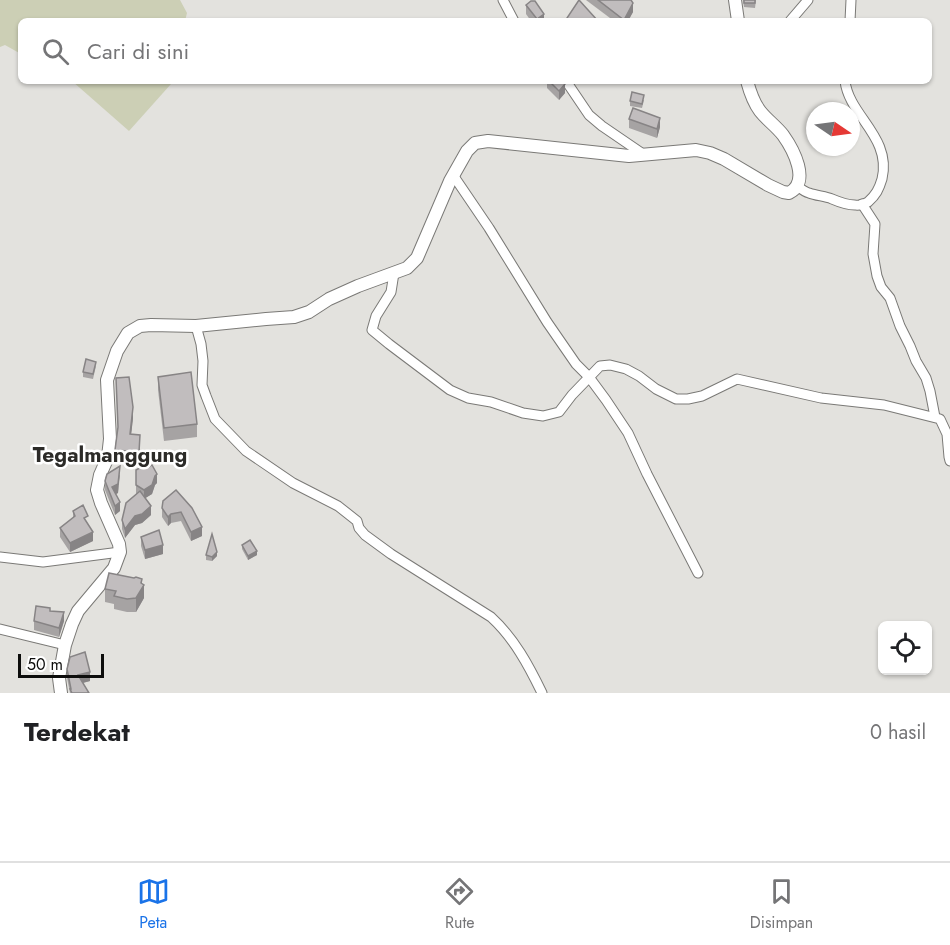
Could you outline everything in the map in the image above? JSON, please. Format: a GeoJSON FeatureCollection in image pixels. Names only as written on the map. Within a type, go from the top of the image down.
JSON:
{"type":"FeatureCollection","features":[{"type":"Feature","properties":{"kind":"street"},"geometry":{"type":"LineString","coordinates":[[503,0],[512,18]]}},
{"type":"Feature","properties":{"kind":"street"},"geometry":{"type":"LineString","coordinates":[[735,0],[738,18]]}},
{"type":"Feature","properties":{"kind":"street"},"geometry":{"type":"LineString","coordinates":[[793,18],[808,0]]}},
{"type":"Feature","properties":{"kind":"street"},"geometry":{"type":"LineString","coordinates":[[850,18],[851,0]]}},
{"type":"Feature","properties":{"kind":"street"},"geometry":{"type":"LineString","coordinates":[[572,84],[590,115],[643,154]]}},
{"type":"Feature","properties":{"kind":"street"},"geometry":{"type":"LineString","coordinates":[[61,693],[58,680],[65,645],[78,611],[114,568],[120,552],[119,544],[97,490],[100,475],[108,457],[110,439],[107,380],[117,351],[128,333],[140,326],[151,325],[195,326],[294,318],[358,286],[407,268],[417,258],[453,175],[467,151],[475,143],[488,141],[629,156],[696,150],[724,159],[768,185],[789,193],[797,186],[799,175],[792,149],[782,134],[760,111],[753,100],[748,84]]}},
{"type":"Feature","properties":{"kind":"street"},"geometry":{"type":"LineString","coordinates":[[797,186],[810,194],[856,206],[875,195],[880,188],[883,162],[879,147],[874,134],[854,104],[845,84]]}},
{"type":"Feature","properties":{"kind":"street"},"geometry":{"type":"LineString","coordinates":[[453,175],[547,322],[628,433],[698,573]]}},
{"type":"Feature","properties":{"kind":"street"},"geometry":{"type":"LineString","coordinates":[[862,204],[875,224],[873,254],[881,287],[890,298],[900,326],[926,378],[935,417]]}},
{"type":"Feature","properties":{"kind":"street"},"geometry":{"type":"LineString","coordinates":[[394,273],[391,292],[376,316],[372,330],[450,390],[468,398],[543,416],[559,412],[600,366],[626,369],[676,399],[702,396],[737,379],[821,398],[884,405],[935,417],[939,419],[947,434],[950,461]]}},
{"type":"Feature","properties":{"kind":"street"},"geometry":{"type":"LineString","coordinates":[[195,326],[201,344],[202,385],[215,419],[230,435],[246,451],[281,476],[349,514],[357,521],[365,535],[391,554],[491,617],[501,626],[529,665],[543,693]]}},
{"type":"Feature","properties":{"kind":"street"},"geometry":{"type":"LineString","coordinates":[[0,557],[43,562],[120,552]]}},
{"type":"Feature","properties":{"kind":"street"},"geometry":{"type":"LineString","coordinates":[[0,629],[65,645]]}},
{"type":"Feature","properties":{"kind":"green space"},"geometry":{"type":"Polygon","coordinates":[[[0,0],[180,0],[187,13],[186,18],[18,18],[18,52],[5,45],[0,47],[0,0]]]}},
{"type":"Feature","properties":{"kind":"green space"},"geometry":{"type":"Polygon","coordinates":[[[75,84],[171,84],[129,131],[75,84]]]}},
{"type":"Feature","properties":{"kind":"building"},"geometry":{"type":"Polygon","coordinates":[[[579,0],[595,18],[567,18],[579,0]]]}},
{"type":"Feature","properties":{"kind":"building"},"geometry":{"type":"Polygon","coordinates":[[[598,0],[631,0],[633,3],[625,18],[621,18],[598,0]]]}},
{"type":"Feature","properties":{"kind":"building"},"geometry":{"type":"Polygon","coordinates":[[[744,0],[755,0],[755,3],[744,3],[744,0]]]}},
{"type":"Feature","properties":{"kind":"building"},"geometry":{"type":"Polygon","coordinates":[[[535,1],[544,14],[536,18],[526,5],[535,1]]]}},
{"type":"Feature","properties":{"kind":"building"},"geometry":{"type":"Polygon","coordinates":[[[552,84],[565,84],[559,91],[552,84]]]}},
{"type":"Feature","properties":{"kind":"building"},"geometry":{"type":"Polygon","coordinates":[[[632,92],[644,95],[642,104],[630,101],[632,92]]]}},
{"type":"Feature","properties":{"kind":"building"},"geometry":{"type":"Polygon","coordinates":[[[633,108],[660,118],[657,129],[629,119],[633,108]]]}},
{"type":"Feature","properties":{"kind":"building"},"geometry":{"type":"Polygon","coordinates":[[[86,359],[96,362],[93,374],[83,372],[86,359]]]}},
{"type":"Feature","properties":{"kind":"building"},"geometry":{"type":"Polygon","coordinates":[[[191,372],[197,424],[164,428],[158,377],[191,372]]]}},
{"type":"Feature","properties":{"kind":"building"},"geometry":{"type":"Polygon","coordinates":[[[129,377],[133,407],[130,434],[140,435],[139,452],[115,450],[118,427],[116,378],[129,377]]]}},
{"type":"Feature","properties":{"kind":"building"},"geometry":{"type":"Polygon","coordinates":[[[147,464],[149,467],[152,465],[157,474],[152,485],[144,490],[136,485],[136,470],[147,464]]]}},
{"type":"Feature","properties":{"kind":"building"},"geometry":{"type":"Polygon","coordinates":[[[120,466],[118,484],[112,487],[120,502],[115,506],[105,481],[107,474],[120,466]]]}},
{"type":"Feature","properties":{"kind":"building"},"geometry":{"type":"Polygon","coordinates":[[[176,490],[192,508],[202,527],[191,532],[181,512],[168,517],[162,508],[163,501],[176,490]]]}},
{"type":"Feature","properties":{"kind":"building"},"geometry":{"type":"Polygon","coordinates":[[[140,491],[151,506],[142,514],[135,516],[125,529],[122,520],[126,503],[140,491]]]}},
{"type":"Feature","properties":{"kind":"building"},"geometry":{"type":"Polygon","coordinates":[[[83,505],[88,516],[84,518],[93,532],[70,543],[60,528],[75,516],[73,511],[83,505]]]}},
{"type":"Feature","properties":{"kind":"building"},"geometry":{"type":"Polygon","coordinates":[[[159,530],[163,545],[145,550],[141,537],[159,530]]]}},
{"type":"Feature","properties":{"kind":"building"},"geometry":{"type":"Polygon","coordinates":[[[212,534],[217,552],[212,557],[206,555],[212,534]]]}},
{"type":"Feature","properties":{"kind":"building"},"geometry":{"type":"Polygon","coordinates":[[[250,540],[257,551],[248,556],[242,545],[250,540]]]}},
{"type":"Feature","properties":{"kind":"building"},"geometry":{"type":"Polygon","coordinates":[[[109,573],[142,579],[141,583],[144,585],[136,598],[127,599],[114,596],[116,591],[105,589],[109,573]]]}},
{"type":"Feature","properties":{"kind":"building"},"geometry":{"type":"Polygon","coordinates":[[[36,606],[50,608],[50,611],[64,612],[59,628],[34,621],[36,606]]]}},
{"type":"Feature","properties":{"kind":"building"},"geometry":{"type":"Polygon","coordinates":[[[85,652],[90,672],[78,675],[89,693],[72,693],[67,669],[70,657],[85,652]]]}},
{"type":"Feature","properties":{"kind":"district","name":"Tegalmanggung"},"geometry":{"type":"Point","coordinates":[110,455]}}]}
